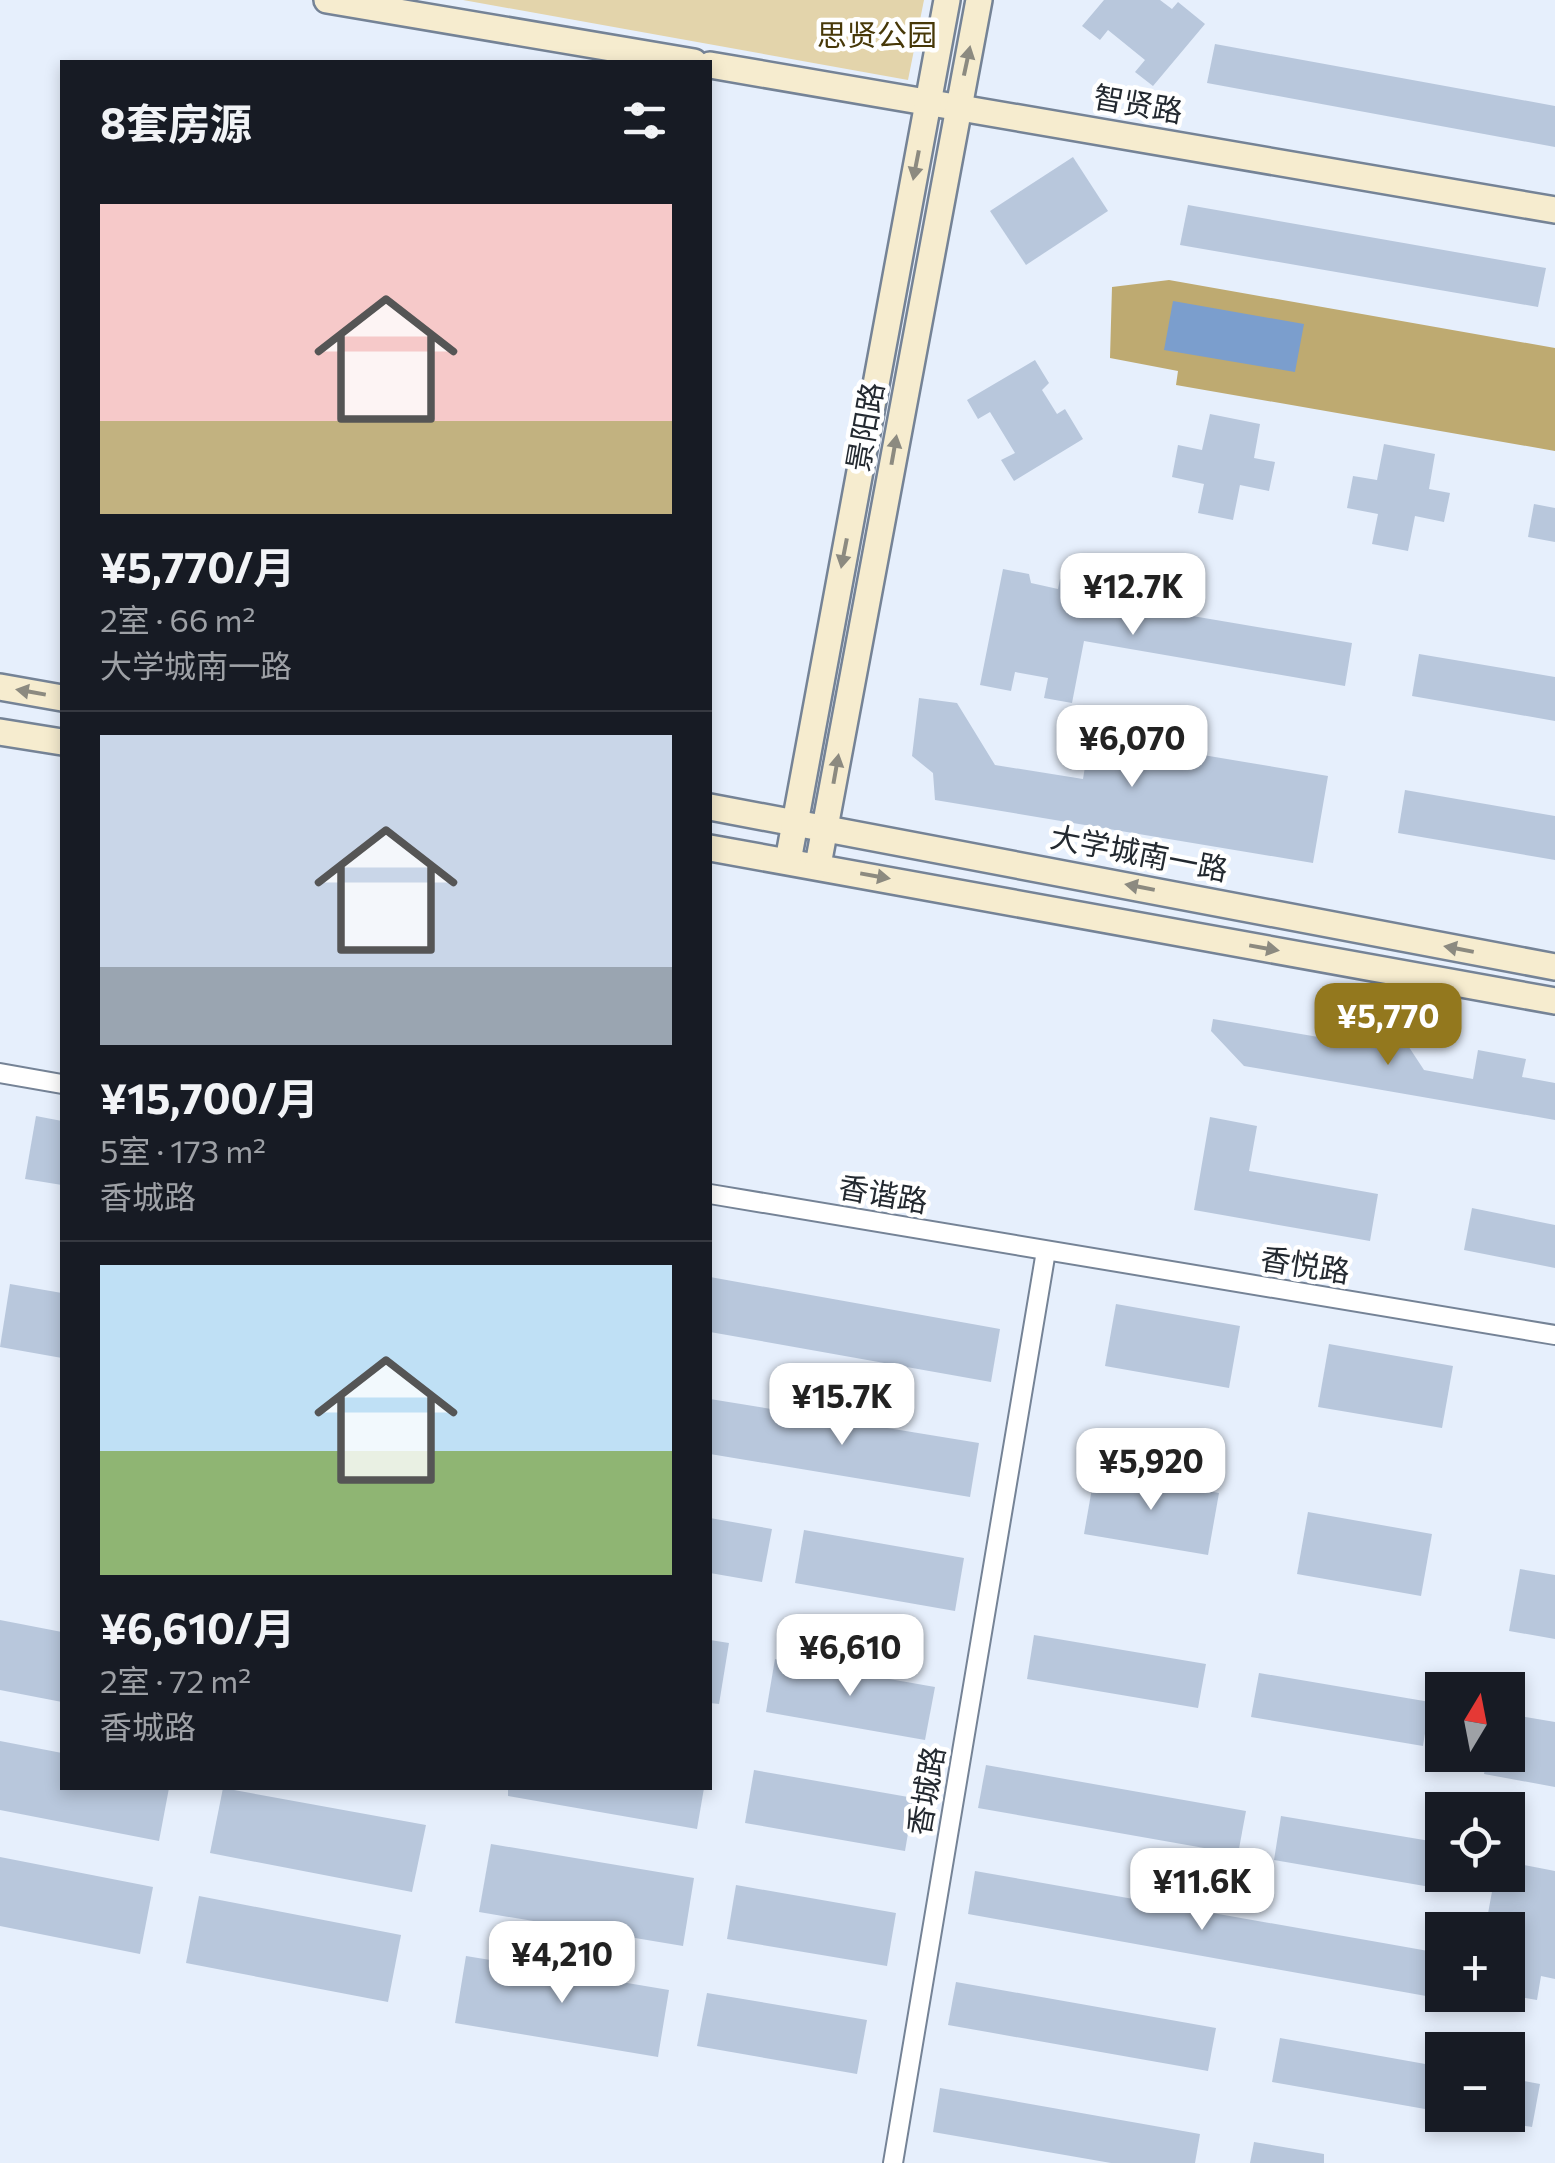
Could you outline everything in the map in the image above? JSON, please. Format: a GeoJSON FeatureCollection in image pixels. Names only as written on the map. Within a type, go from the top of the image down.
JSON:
{"type":"FeatureCollection","features":[{"type":"Feature","properties":{"kind":"main road"},"geometry":{"type":"LineString","coordinates":[[327,0],[682,60]]}},
{"type":"Feature","properties":{"kind":"main road","name":"景阳路"},"geometry":{"type":"LineString","coordinates":[[788,861],[948,0]]}},
{"type":"Feature","properties":{"kind":"main road","name":"景阳路"},"geometry":{"type":"LineString","coordinates":[[818,865],[979,0]]}},
{"type":"Feature","properties":{"kind":"main road","name":"智贤路"},"geometry":{"type":"LineString","coordinates":[[712,65],[1555,210]]}},
{"type":"Feature","properties":{"kind":"main road"},"geometry":{"type":"LineString","coordinates":[[0,687],[60,698]]}},
{"type":"Feature","properties":{"kind":"main road"},"geometry":{"type":"LineString","coordinates":[[0,732],[60,742]]}},
{"type":"Feature","properties":{"kind":"main road","name":"大学城南一路"},"geometry":{"type":"LineString","coordinates":[[712,807],[1555,968]]}},
{"type":"Feature","properties":{"kind":"main road"},"geometry":{"type":"LineString","coordinates":[[712,848],[1555,1002]]}},
{"type":"Feature","properties":{"kind":"street"},"geometry":{"type":"LineString","coordinates":[[0,1073],[60,1084]]}},
{"type":"Feature","properties":{"kind":"street","name":"香谐路"},"geometry":{"type":"LineString","coordinates":[[712,1194],[1046,1251]]}},
{"type":"Feature","properties":{"kind":"street","name":"香悦路"},"geometry":{"type":"LineString","coordinates":[[1046,1251],[1555,1335]]}},
{"type":"Feature","properties":{"kind":"street","name":"香城路"},"geometry":{"type":"LineString","coordinates":[[892,2163],[1046,1251]]}},
{"type":"Feature","properties":{"kind":"green space","name":"思贤公园"},"geometry":{"type":"Polygon","coordinates":[[[463,0],[924,0],[908,80],[463,0]]]}},
{"type":"Feature","properties":{"kind":"shaded area"},"geometry":{"type":"Polygon","coordinates":[[[1169,280],[1555,348],[1555,451],[1176,385],[1178,371],[1110,358],[1112,287],[1169,280]]]}},
{"type":"Feature","properties":{"kind":"water"},"geometry":{"type":"Polygon","coordinates":[[[1173,301],[1304,324],[1295,372],[1164,350],[1173,301]]]}},
{"type":"Feature","properties":{"kind":"building"},"geometry":{"type":"Polygon","coordinates":[[[1104,0],[1160,0],[1172,9],[1178,2],[1205,24],[1153,86],[1135,72],[1145,60],[1108,30],[1100,40],[1082,26],[1104,0]]]}},
{"type":"Feature","properties":{"kind":"building"},"geometry":{"type":"Polygon","coordinates":[[[1215,44],[1555,106],[1555,147],[1207,83],[1215,44]]]}},
{"type":"Feature","properties":{"kind":"building"},"geometry":{"type":"Polygon","coordinates":[[[1073,157],[1108,211],[1026,265],[990,211],[1073,157]]]}},
{"type":"Feature","properties":{"kind":"building"},"geometry":{"type":"Polygon","coordinates":[[[1188,205],[1546,268],[1538,307],[1180,245],[1188,205]]]}},
{"type":"Feature","properties":{"kind":"building"},"geometry":{"type":"Polygon","coordinates":[[[1035,360],[1049,383],[1042,390],[1057,414],[1065,409],[1083,439],[1014,481],[1001,460],[1015,453],[990,412],[978,419],[967,400],[1035,360]]]}},
{"type":"Feature","properties":{"kind":"building"},"geometry":{"type":"Polygon","coordinates":[[[1210,414],[1260,424],[1254,458],[1275,462],[1269,491],[1240,485],[1233,520],[1198,513],[1204,484],[1172,477],[1178,445],[1202,450],[1210,414]]]}},
{"type":"Feature","properties":{"kind":"building"},"geometry":{"type":"Polygon","coordinates":[[[1384,444],[1435,454],[1429,489],[1450,493],[1444,522],[1415,516],[1408,551],[1372,544],[1378,514],[1347,508],[1353,476],[1377,480],[1384,444]]]}},
{"type":"Feature","properties":{"kind":"building"},"geometry":{"type":"Polygon","coordinates":[[[1534,504],[1555,508],[1555,542],[1528,537],[1534,504]]]}},
{"type":"Feature","properties":{"kind":"building"},"geometry":{"type":"Polygon","coordinates":[[[1003,569],[1029,574],[1031,583],[1058,589],[1060,579],[1095,586],[1092,599],[1352,643],[1345,686],[1084,641],[1072,703],[1044,698],[1048,678],[1015,672],[1011,691],[980,685],[1003,569]]]}},
{"type":"Feature","properties":{"kind":"building"},"geometry":{"type":"Polygon","coordinates":[[[1419,654],[1555,677],[1555,721],[1412,696],[1419,654]]]}},
{"type":"Feature","properties":{"kind":"building"},"geometry":{"type":"Polygon","coordinates":[[[919,698],[957,703],[995,765],[1083,779],[1090,736],[1328,776],[1313,863],[935,800],[933,773],[912,756],[919,698]]]}},
{"type":"Feature","properties":{"kind":"building"},"geometry":{"type":"Polygon","coordinates":[[[1405,790],[1555,816],[1555,860],[1398,833],[1405,790]]]}},
{"type":"Feature","properties":{"kind":"building"},"geometry":{"type":"Polygon","coordinates":[[[1213,1019],[1336,1040],[1338,1027],[1403,1038],[1424,1070],[1473,1079],[1478,1050],[1526,1059],[1522,1077],[1555,1083],[1555,1120],[1244,1066],[1211,1031],[1213,1019]]]}},
{"type":"Feature","properties":{"kind":"building"},"geometry":{"type":"Polygon","coordinates":[[[36,1116],[60,1121],[60,1185],[25,1179],[36,1116]]]}},
{"type":"Feature","properties":{"kind":"building"},"geometry":{"type":"Polygon","coordinates":[[[1210,1117],[1257,1126],[1249,1171],[1378,1194],[1370,1241],[1194,1210],[1210,1117]]]}},
{"type":"Feature","properties":{"kind":"building"},"geometry":{"type":"Polygon","coordinates":[[[1472,1208],[1555,1225],[1555,1268],[1464,1250],[1472,1208]]]}},
{"type":"Feature","properties":{"kind":"building"},"geometry":{"type":"Polygon","coordinates":[[[712,1277],[1000,1329],[991,1382],[712,1332],[712,1277]]]}},
{"type":"Feature","properties":{"kind":"building"},"geometry":{"type":"Polygon","coordinates":[[[10,1284],[60,1293],[60,1358],[0,1347],[10,1284]]]}},
{"type":"Feature","properties":{"kind":"building"},"geometry":{"type":"Polygon","coordinates":[[[1116,1304],[1240,1326],[1229,1388],[1105,1366],[1116,1304]]]}},
{"type":"Feature","properties":{"kind":"building"},"geometry":{"type":"Polygon","coordinates":[[[1329,1344],[1453,1366],[1442,1428],[1318,1407],[1329,1344]]]}},
{"type":"Feature","properties":{"kind":"building"},"geometry":{"type":"Polygon","coordinates":[[[712,1399],[979,1443],[970,1497],[712,1454],[712,1399]]]}},
{"type":"Feature","properties":{"kind":"building"},"geometry":{"type":"Polygon","coordinates":[[[1095,1471],[1219,1493],[1208,1555],[1084,1534],[1095,1471]]]}},
{"type":"Feature","properties":{"kind":"building"},"geometry":{"type":"Polygon","coordinates":[[[1308,1512],[1432,1534],[1421,1596],[1297,1574],[1308,1512]]]}},
{"type":"Feature","properties":{"kind":"building"},"geometry":{"type":"Polygon","coordinates":[[[712,1518],[772,1529],[762,1582],[712,1573],[712,1518]]]}},
{"type":"Feature","properties":{"kind":"building"},"geometry":{"type":"Polygon","coordinates":[[[804,1530],[964,1558],[955,1611],[795,1583],[804,1530]]]}},
{"type":"Feature","properties":{"kind":"building"},"geometry":{"type":"Polygon","coordinates":[[[1520,1569],[1555,1575],[1555,1639],[1509,1631],[1520,1569]]]}},
{"type":"Feature","properties":{"kind":"building"},"geometry":{"type":"Polygon","coordinates":[[[0,1620],[60,1632],[60,1702],[0,1690],[0,1620]]]}},
{"type":"Feature","properties":{"kind":"building"},"geometry":{"type":"Polygon","coordinates":[[[1034,1635],[1206,1664],[1198,1708],[1027,1679],[1034,1635]]]}},
{"type":"Feature","properties":{"kind":"building"},"geometry":{"type":"Polygon","coordinates":[[[712,1640],[729,1643],[719,1704],[712,1703],[712,1640]]]}},
{"type":"Feature","properties":{"kind":"building"},"geometry":{"type":"Polygon","coordinates":[[[775,1659],[935,1687],[925,1740],[766,1712],[775,1659]]]}},
{"type":"Feature","properties":{"kind":"building"},"geometry":{"type":"Polygon","coordinates":[[[1259,1673],[1425,1701],[1425,1733],[1423,1746],[1251,1717],[1259,1673]]]}},
{"type":"Feature","properties":{"kind":"building"},"geometry":{"type":"Polygon","coordinates":[[[1525,1717],[1555,1722],[1555,1787],[1484,1774],[1525,1772],[1525,1717]]]}},
{"type":"Feature","properties":{"kind":"building"},"geometry":{"type":"Polygon","coordinates":[[[0,1741],[60,1753],[60,1790],[169,1790],[159,1841],[0,1810],[0,1741]]]}},
{"type":"Feature","properties":{"kind":"building"},"geometry":{"type":"Polygon","coordinates":[[[986,1765],[1246,1811],[1238,1854],[978,1808],[986,1765]]]}},
{"type":"Feature","properties":{"kind":"building"},"geometry":{"type":"Polygon","coordinates":[[[754,1770],[914,1798],[905,1851],[745,1823],[754,1770]]]}},
{"type":"Feature","properties":{"kind":"building"},"geometry":{"type":"Polygon","coordinates":[[[223,1790],[426,1825],[412,1892],[210,1853],[223,1790]]]}},
{"type":"Feature","properties":{"kind":"building"},"geometry":{"type":"Polygon","coordinates":[[[508,1790],[704,1790],[697,1829],[508,1796],[508,1790]]]}},
{"type":"Feature","properties":{"kind":"building"},"geometry":{"type":"Polygon","coordinates":[[[1281,1816],[1425,1840],[1425,1886],[1274,1860],[1281,1816]]]}},
{"type":"Feature","properties":{"kind":"building"},"geometry":{"type":"Polygon","coordinates":[[[491,1844],[694,1878],[683,1946],[479,1912],[491,1844]]]}},
{"type":"Feature","properties":{"kind":"building"},"geometry":{"type":"Polygon","coordinates":[[[0,1857],[153,1887],[140,1954],[0,1926],[0,1857]]]}},
{"type":"Feature","properties":{"kind":"building"},"geometry":{"type":"Polygon","coordinates":[[[1525,1865],[1555,1871],[1555,1979],[1541,1976],[1537,2000],[1525,1998],[1525,1912],[1488,1912],[1492,1892],[1525,1892],[1525,1865]]]}},
{"type":"Feature","properties":{"kind":"building"},"geometry":{"type":"Polygon","coordinates":[[[975,1871],[1425,1950],[1425,1996],[968,1914],[975,1871]]]}},
{"type":"Feature","properties":{"kind":"building"},"geometry":{"type":"Polygon","coordinates":[[[736,1885],[896,1913],[887,1966],[727,1939],[736,1885]]]}},
{"type":"Feature","properties":{"kind":"building"},"geometry":{"type":"Polygon","coordinates":[[[199,1896],[401,1935],[388,2002],[186,1963],[199,1896]]]}},
{"type":"Feature","properties":{"kind":"building"},"geometry":{"type":"Polygon","coordinates":[[[466,1956],[669,1990],[658,2057],[455,2023],[466,1956]]]}},
{"type":"Feature","properties":{"kind":"building"},"geometry":{"type":"Polygon","coordinates":[[[956,1982],[1216,2028],[1208,2071],[948,2025],[956,1982]]]}},
{"type":"Feature","properties":{"kind":"building"},"geometry":{"type":"Polygon","coordinates":[[[707,1993],[867,2020],[857,2074],[697,2046],[707,1993]]]}},
{"type":"Feature","properties":{"kind":"building"},"geometry":{"type":"Polygon","coordinates":[[[1280,2038],[1425,2064],[1425,2109],[1272,2082],[1280,2038]]]}},
{"type":"Feature","properties":{"kind":"building"},"geometry":{"type":"Polygon","coordinates":[[[1525,2081],[1540,2084],[1532,2127],[1525,2126],[1525,2081]]]}},
{"type":"Feature","properties":{"kind":"building"},"geometry":{"type":"Polygon","coordinates":[[[940,2088],[1200,2134],[1195,2163],[1111,2163],[933,2132],[940,2088]]]}},
{"type":"Feature","properties":{"kind":"building"},"geometry":{"type":"Polygon","coordinates":[[[1254,2142],[1324,2154],[1324,2163],[1250,2163],[1254,2142]]]}}]}
